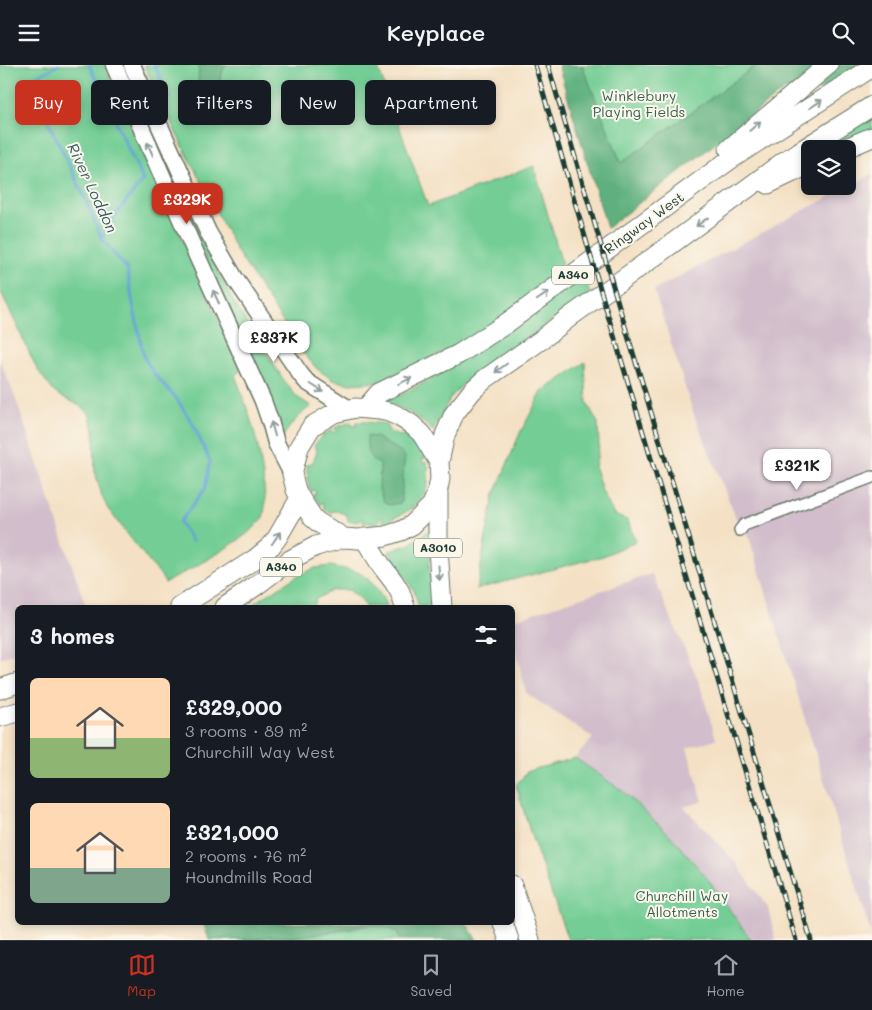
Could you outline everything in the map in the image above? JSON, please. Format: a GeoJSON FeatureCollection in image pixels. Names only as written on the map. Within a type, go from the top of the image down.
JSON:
{"type":"FeatureCollection","features":[{"type":"Feature","properties":{"kind":"main road"},"geometry":{"type":"LineString","coordinates":[[114,65],[262,401],[276,443],[292,474],[296,490],[313,517],[319,523],[344,538],[386,536],[412,525],[432,505],[440,479],[439,462],[422,434],[398,416],[379,409],[357,409],[334,413],[312,426],[299,447],[292,474]]}},
{"type":"Feature","properties":{"kind":"main road"},"geometry":{"type":"LineString","coordinates":[[132,65],[208,232],[236,280],[307,382],[357,409]]}},
{"type":"Feature","properties":{"kind":"main road"},"geometry":{"type":"LineString","coordinates":[[638,226],[828,65]]}},
{"type":"Feature","properties":{"kind":"main road","name":"Ringway West"},"geometry":{"type":"LineString","coordinates":[[357,409],[379,393],[459,354],[504,325],[728,161],[872,67]]}},
{"type":"Feature","properties":{"kind":"main road","name":"A340"},"geometry":{"type":"LineString","coordinates":[[439,462],[445,435],[454,414],[472,391],[485,379],[786,160],[872,106]]}},
{"type":"Feature","properties":{"kind":"main road"},"geometry":{"type":"LineString","coordinates":[[856,144],[872,137]]}},
{"type":"Feature","properties":{"kind":"main road"},"geometry":{"type":"LineString","coordinates":[[724,206],[801,168]]}},
{"type":"Feature","properties":{"kind":"main road","name":"A3010"},"geometry":{"type":"LineString","coordinates":[[438,489],[438,548],[442,605]]}},
{"type":"Feature","properties":{"kind":"main road","name":"A340"},"geometry":{"type":"LineString","coordinates":[[183,605],[255,559],[270,546],[277,538],[300,498]]}},
{"type":"Feature","properties":{"kind":"main road","name":"A340"},"geometry":{"type":"LineString","coordinates":[[228,605],[290,560],[316,546],[344,538]]}},
{"type":"Feature","properties":{"kind":"main road"},"geometry":{"type":"LineString","coordinates":[[364,538],[394,582],[404,605]]}},
{"type":"Feature","properties":{"kind":"main road"},"geometry":{"type":"LineString","coordinates":[[0,689],[15,684]]}},
{"type":"Feature","properties":{"kind":"main road"},"geometry":{"type":"LineString","coordinates":[[0,717],[15,712]]}},
{"type":"Feature","properties":{"kind":"main road"},"geometry":{"type":"LineString","coordinates":[[515,894],[530,940]]}},
{"type":"Feature","properties":{"kind":"street"},"geometry":{"type":"LineString","coordinates":[[740,531],[744,525],[872,477]]}},
{"type":"Feature","properties":{"kind":"shaded area"},"geometry":{"type":"Polygon","coordinates":[[[872,174],[872,937],[749,537],[736,518],[693,412],[654,290],[833,195],[856,195],[856,183],[872,174]]]}},
{"type":"Feature","properties":{"kind":"shaded area"},"geometry":{"type":"Polygon","coordinates":[[[0,360],[15,397],[85,605],[15,605],[15,653],[0,658],[0,360]]]}},
{"type":"Feature","properties":{"kind":"shaded area"},"geometry":{"type":"Polygon","coordinates":[[[652,574],[699,682],[716,739],[687,748],[703,801],[684,807],[736,863],[768,908],[776,940],[751,940],[708,878],[668,833],[621,790],[575,758],[593,738],[526,693],[515,646],[515,619],[652,574]]]}},
{"type":"Feature","properties":{"kind":"green space"},"geometry":{"type":"Polygon","coordinates":[[[0,65],[104,65],[111,80],[91,80],[91,125],[131,125],[241,370],[235,375],[250,416],[257,443],[265,498],[265,510],[258,525],[234,543],[165,583],[160,574],[108,509],[102,496],[95,472],[94,429],[89,414],[80,406],[54,392],[37,369],[0,290],[0,65]]]}},
{"type":"Feature","properties":{"kind":"green space"},"geometry":{"type":"Polygon","coordinates":[[[144,65],[377,65],[382,80],[365,80],[365,125],[399,125],[428,206],[534,166],[562,264],[496,324],[459,345],[378,382],[350,384],[333,380],[317,369],[298,347],[236,250],[168,116],[168,80],[151,80],[144,65]]]}},
{"type":"Feature","properties":{"kind":"green space"},"geometry":{"type":"Polygon","coordinates":[[[199,65],[227,65],[224,67],[220,80],[198,80],[199,65]]]}},
{"type":"Feature","properties":{"kind":"green space"},"geometry":{"type":"Polygon","coordinates":[[[558,65],[582,65],[621,163],[757,65],[865,65],[817,90],[813,85],[784,90],[607,228],[558,65]]]}},
{"type":"Feature","properties":{"kind":"green space","name":"Winklebury Playing Fields"},"geometry":{"type":"Polygon","coordinates":[[[582,65],[757,65],[621,163],[582,65]]]}},
{"type":"Feature","properties":{"kind":"green space"},"geometry":{"type":"Polygon","coordinates":[[[872,115],[872,131],[852,140],[832,140],[872,115]]]}},
{"type":"Feature","properties":{"kind":"green space"},"geometry":{"type":"Polygon","coordinates":[[[158,148],[234,303],[285,382],[297,397],[311,406],[288,428],[282,438],[158,148]]]}},
{"type":"Feature","properties":{"kind":"green space"},"geometry":{"type":"Polygon","coordinates":[[[584,274],[590,294],[470,377],[451,397],[433,431],[417,417],[401,408],[383,402],[382,400],[401,395],[441,373],[584,274]]]}},
{"type":"Feature","properties":{"kind":"green space"},"geometry":{"type":"Polygon","coordinates":[[[585,362],[587,403],[598,423],[599,446],[595,468],[602,491],[614,515],[627,520],[636,541],[603,556],[477,589],[494,496],[520,433],[542,392],[585,362]]]}},
{"type":"Feature","properties":{"kind":"green space"},"geometry":{"type":"Polygon","coordinates":[[[352,422],[352,426],[356,426],[356,422],[387,424],[388,430],[398,436],[406,434],[414,441],[411,444],[414,447],[417,444],[424,454],[426,458],[422,459],[423,463],[427,462],[428,484],[419,501],[412,508],[383,522],[382,518],[379,519],[379,523],[363,523],[363,519],[360,519],[359,522],[348,521],[347,515],[336,511],[330,513],[323,508],[324,505],[322,503],[320,505],[313,495],[316,493],[314,490],[311,492],[307,465],[313,462],[317,452],[314,446],[320,438],[331,430],[333,433],[336,431],[334,428],[352,422]]]}},
{"type":"Feature","properties":{"kind":"green space"},"geometry":{"type":"Polygon","coordinates":[[[367,436],[376,437],[399,450],[405,456],[401,503],[389,505],[383,501],[379,489],[380,464],[370,457],[367,436]]]}},
{"type":"Feature","properties":{"kind":"green space"},"geometry":{"type":"Polygon","coordinates":[[[434,527],[429,567],[435,605],[418,605],[414,591],[390,554],[389,551],[408,545],[434,527]]]}},
{"type":"Feature","properties":{"kind":"green space"},"geometry":{"type":"Polygon","coordinates":[[[330,566],[354,571],[362,575],[375,587],[386,605],[364,605],[349,590],[333,590],[316,599],[313,605],[253,604],[297,576],[315,568],[330,566]]]}},
{"type":"Feature","properties":{"kind":"green space","name":"Churchill Way Allotments"},"geometry":{"type":"Polygon","coordinates":[[[575,758],[621,790],[668,833],[707,878],[751,940],[568,940],[531,835],[516,785],[528,771],[575,758]]]}},
{"type":"Feature","properties":{"kind":"green space"},"geometry":{"type":"Polygon","coordinates":[[[204,925],[368,925],[295,937],[269,936],[251,940],[209,940],[204,925]]]}},
{"type":"Feature","properties":{"kind":"green space"},"geometry":{"type":"Polygon","coordinates":[[[368,925],[381,926],[397,932],[400,940],[251,940],[269,936],[295,937],[368,925]]]}},
{"type":"Feature","properties":{"kind":"green space"},"geometry":{"type":"Polygon","coordinates":[[[368,925],[467,925],[477,940],[400,940],[397,932],[381,926],[368,925]]]}},
{"type":"Feature","properties":{"kind":"waterway","name":"River Loddon"},"geometry":{"type":"LineString","coordinates":[[59,65],[31,79],[35,94],[85,198],[102,239],[127,269],[144,357],[154,374],[176,398],[193,424],[210,461],[205,489],[180,522],[192,541]]}},
{"type":"Feature","properties":{"kind":"waterway"},"geometry":{"type":"LineString","coordinates":[[89,65],[143,180],[117,213],[102,238]]}},
{"type":"Feature","properties":{"kind":"waterway"},"geometry":{"type":"LineString","coordinates":[[154,65],[170,98]]}},
{"type":"Feature","properties":{"kind":"railway"},"geometry":{"type":"LineString","coordinates":[[535,65],[609,319],[796,940]]}},
{"type":"Feature","properties":{"kind":"railway"},"geometry":{"type":"LineString","coordinates":[[548,65],[811,940]]}}]}
